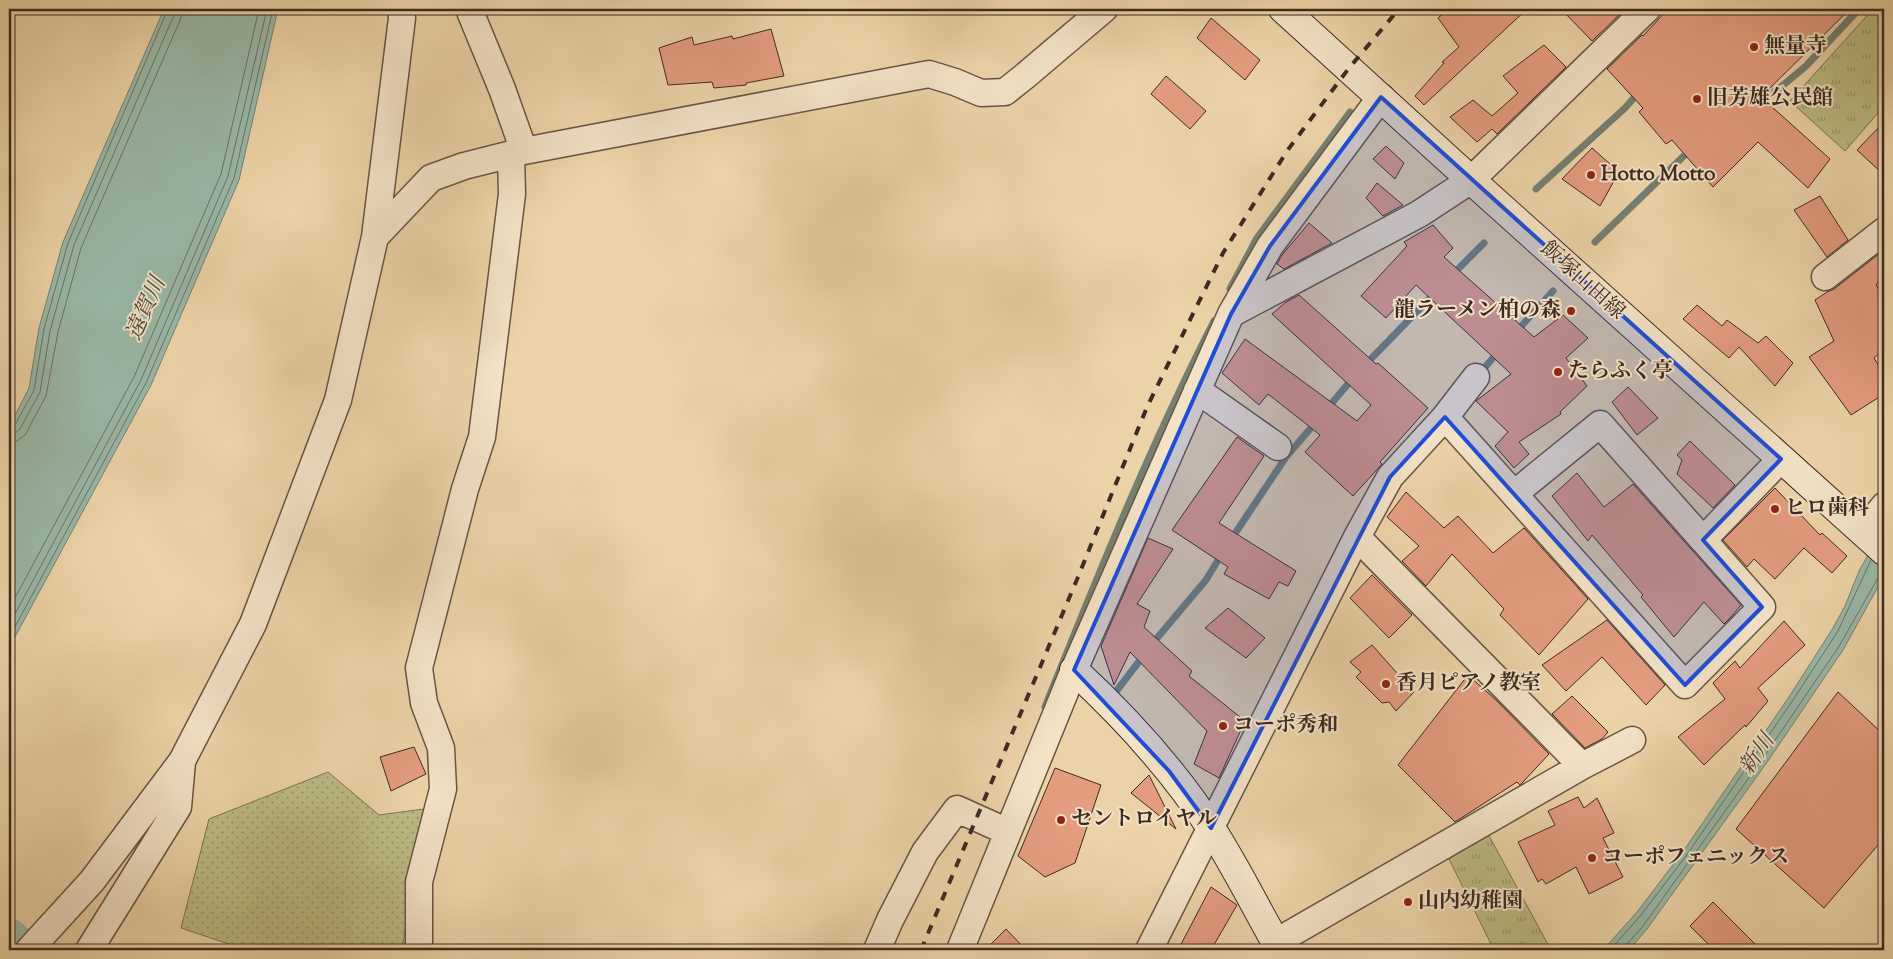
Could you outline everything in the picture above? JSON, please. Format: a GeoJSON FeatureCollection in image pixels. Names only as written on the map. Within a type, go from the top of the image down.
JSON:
{"type":"FeatureCollection","features":[{"type":"Feature","properties":{"kind":"main road","name":"飯塚山田線"},"geometry":{"type":"LineString","coordinates":[[1283,9],[1873,540]]}},
{"type":"Feature","properties":{"kind":"main road"},"geometry":{"type":"LineString","coordinates":[[1074,670],[1108,702],[1169,770],[1211,828],[1278,946]]}},
{"type":"Feature","properties":{"kind":"street"},"geometry":{"type":"LineString","coordinates":[[29,950],[92,881],[182,761],[253,624],[338,400],[375,237],[402,18],[401,9]]}},
{"type":"Feature","properties":{"kind":"street"},"geometry":{"type":"LineString","coordinates":[[419,950],[419,882],[443,789],[441,748],[424,703],[420,668],[465,489],[482,437],[517,153],[502,88],[470,9]]}},
{"type":"Feature","properties":{"kind":"street"},"geometry":{"type":"LineString","coordinates":[[375,237],[431,178],[464,166],[517,153],[928,74],[955,82],[981,93],[1005,92],[1104,9]]}},
{"type":"Feature","properties":{"kind":"street"},"geometry":{"type":"LineString","coordinates":[[1231,314],[1419,214],[1471,180],[1647,9]]}},
{"type":"Feature","properties":{"kind":"street"},"geometry":{"type":"LineString","coordinates":[[960,950],[1001,829],[1074,670],[1231,314],[1270,246],[1381,97]]}},
{"type":"Feature","properties":{"kind":"street"},"geometry":{"type":"LineString","coordinates":[[1825,277],[1884,231]]}},
{"type":"Feature","properties":{"kind":"street"},"geometry":{"type":"LineString","coordinates":[[1149,950],[1357,536],[1390,477],[1445,418],[1476,377]]}},
{"type":"Feature","properties":{"kind":"street"},"geometry":{"type":"LineString","coordinates":[[1197,390],[1278,447]]}},
{"type":"Feature","properties":{"kind":"street"},"geometry":{"type":"LineString","coordinates":[[1445,418],[1686,685],[1762,607],[1600,424],[1514,494]]}},
{"type":"Feature","properties":{"kind":"street"},"geometry":{"type":"LineString","coordinates":[[1703,540],[1781,459]]}},
{"type":"Feature","properties":{"kind":"street"},"geometry":{"type":"LineString","coordinates":[[1873,540],[1884,506]]}},
{"type":"Feature","properties":{"kind":"street"},"geometry":{"type":"LineString","coordinates":[[1357,536],[1582,766]]}},
{"type":"Feature","properties":{"kind":"street"},"geometry":{"type":"LineString","coordinates":[[1278,946],[1582,766],[1632,740]]}},
{"type":"Feature","properties":{"kind":"street"},"geometry":{"type":"LineString","coordinates":[[89,950],[178,807],[182,761]]}},
{"type":"Feature","properties":{"kind":"street"},"geometry":{"type":"LineString","coordinates":[[877,950],[890,920],[925,852],[957,809],[1001,829]]}},
{"type":"Feature","properties":{"kind":"highlighted area"},"geometry":{"type":"Polygon","coordinates":[[[1381,97],[1781,459],[1703,540],[1762,607],[1685,685],[1445,417],[1390,477],[1211,828],[1169,771],[1074,670],[1231,314],[1270,246],[1381,97]]]}},
{"type":"Feature","properties":{"kind":"green space"},"geometry":{"type":"Polygon","coordinates":[[[1873,9],[1884,9],[1884,106],[1845,151],[1790,101],[1873,9]]]}},
{"type":"Feature","properties":{"kind":"green space"},"geometry":{"type":"Polygon","coordinates":[[[328,772],[379,815],[424,809],[402,950],[247,950],[181,928],[209,819],[328,772]]]}},
{"type":"Feature","properties":{"kind":"green space"},"geometry":{"type":"Polygon","coordinates":[[[1488,834],[1551,950],[1494,950],[1449,859],[1488,834]]]}},
{"type":"Feature","properties":{"kind":"water","name":"遠賀川"},"geometry":{"type":"Polygon","coordinates":[[[164,9],[278,9],[239,180],[151,385],[9,648],[9,427],[29,388],[39,328],[63,242],[164,9]]]}},
{"type":"Feature","properties":{"kind":"water","name":"新川"},"geometry":{"type":"Polygon","coordinates":[[[1884,527],[1884,576],[1843,650],[1768,761],[1647,929],[1629,950],[1603,950],[1637,912],[1682,853],[1789,697],[1833,628],[1845,606],[1859,571],[1884,527]]]}},
{"type":"Feature","properties":{"kind":"building"},"geometry":{"type":"Polygon","coordinates":[[[1448,9],[1527,9],[1424,105],[1415,96],[1444,63],[1442,62],[1459,47],[1438,18],[1448,9]]]}},
{"type":"Feature","properties":{"kind":"building"},"geometry":{"type":"Polygon","coordinates":[[[1561,9],[1620,9],[1622,12],[1592,41],[1561,9]]]}},
{"type":"Feature","properties":{"kind":"building"},"geometry":{"type":"Polygon","coordinates":[[[1668,9],[1850,9],[1761,97],[1830,159],[1808,188],[1758,142],[1713,187],[1672,140],[1666,144],[1639,112],[1643,108],[1607,69],[1643,36],[1668,9]]]}},
{"type":"Feature","properties":{"kind":"building"},"geometry":{"type":"Polygon","coordinates":[[[1211,18],[1260,60],[1245,80],[1197,38],[1211,18]]]}},
{"type":"Feature","properties":{"kind":"building"},"geometry":{"type":"Polygon","coordinates":[[[771,29],[784,76],[746,83],[746,85],[714,88],[712,82],[668,85],[659,48],[692,37],[694,45],[732,36],[733,39],[771,29]]]}},
{"type":"Feature","properties":{"kind":"building"},"geometry":{"type":"Polygon","coordinates":[[[1544,45],[1566,67],[1497,134],[1492,129],[1477,142],[1450,117],[1473,100],[1492,116],[1518,93],[1503,76],[1544,45]]]}},
{"type":"Feature","properties":{"kind":"building"},"geometry":{"type":"Polygon","coordinates":[[[1166,76],[1206,111],[1190,129],[1151,94],[1166,76]]]}},
{"type":"Feature","properties":{"kind":"building"},"geometry":{"type":"Polygon","coordinates":[[[1884,122],[1884,175],[1857,150],[1884,122]]]}},
{"type":"Feature","properties":{"kind":"building"},"geometry":{"type":"Polygon","coordinates":[[[1386,146],[1404,163],[1395,179],[1373,159],[1386,146]]]}},
{"type":"Feature","properties":{"kind":"building","name":"Hotto Motto"},"geometry":{"type":"Polygon","coordinates":[[[1592,148],[1619,172],[1600,206],[1562,179],[1592,148]]]}},
{"type":"Feature","properties":{"kind":"building"},"geometry":{"type":"Polygon","coordinates":[[[1377,183],[1403,205],[1383,216],[1366,198],[1377,183]]]}},
{"type":"Feature","properties":{"kind":"building"},"geometry":{"type":"Polygon","coordinates":[[[1820,196],[1848,240],[1827,257],[1794,210],[1820,196]]]}},
{"type":"Feature","properties":{"kind":"building"},"geometry":{"type":"Polygon","coordinates":[[[1309,223],[1332,243],[1284,269],[1277,264],[1282,255],[1309,223]]]}},
{"type":"Feature","properties":{"kind":"building"},"geometry":{"type":"Polygon","coordinates":[[[1433,225],[1453,248],[1444,257],[1534,337],[1563,315],[1588,338],[1566,358],[1587,386],[1560,412],[1561,414],[1519,442],[1529,454],[1514,468],[1495,446],[1508,432],[1476,401],[1511,374],[1416,285],[1386,318],[1361,296],[1407,246],[1404,242],[1433,225]]]}},
{"type":"Feature","properties":{"kind":"building"},"geometry":{"type":"Polygon","coordinates":[[[1884,250],[1884,275],[1876,285],[1883,297],[1878,300],[1884,314],[1884,349],[1874,358],[1884,374],[1884,394],[1851,415],[1809,357],[1834,341],[1815,300],[1834,289],[1884,250]]]}},
{"type":"Feature","properties":{"kind":"building"},"geometry":{"type":"Polygon","coordinates":[[[1299,295],[1428,408],[1380,462],[1382,464],[1353,496],[1305,452],[1320,435],[1268,394],[1259,405],[1222,373],[1245,339],[1357,421],[1371,405],[1272,314],[1286,302],[1299,295]]]}},
{"type":"Feature","properties":{"kind":"building"},"geometry":{"type":"Polygon","coordinates":[[[1697,305],[1722,326],[1727,320],[1758,343],[1766,336],[1793,363],[1775,386],[1739,347],[1729,358],[1683,319],[1697,305]]]}},
{"type":"Feature","properties":{"kind":"building"},"geometry":{"type":"Polygon","coordinates":[[[1628,387],[1658,418],[1637,435],[1612,402],[1628,387]]]}},
{"type":"Feature","properties":{"kind":"building"},"geometry":{"type":"Polygon","coordinates":[[[1237,437],[1264,456],[1219,523],[1296,571],[1288,586],[1279,582],[1269,599],[1224,574],[1228,567],[1172,530],[1237,437]]]}},
{"type":"Feature","properties":{"kind":"building"},"geometry":{"type":"Polygon","coordinates":[[[1690,441],[1735,485],[1713,508],[1677,474],[1682,460],[1677,455],[1690,441]]]}},
{"type":"Feature","properties":{"kind":"building"},"geometry":{"type":"Polygon","coordinates":[[[1577,473],[1604,507],[1633,484],[1741,605],[1731,617],[1724,624],[1704,602],[1674,637],[1641,597],[1643,595],[1592,535],[1588,541],[1552,496],[1577,473]]]}},
{"type":"Feature","properties":{"kind":"building"},"geometry":{"type":"Polygon","coordinates":[[[1775,488],[1820,535],[1822,533],[1847,556],[1832,573],[1804,548],[1775,579],[1754,559],[1747,567],[1723,540],[1775,488]]]}},
{"type":"Feature","properties":{"kind":"building"},"geometry":{"type":"Polygon","coordinates":[[[1406,492],[1444,528],[1458,516],[1493,553],[1524,528],[1588,599],[1539,655],[1500,615],[1504,609],[1452,554],[1426,586],[1402,561],[1419,546],[1387,517],[1406,492]]]}},
{"type":"Feature","properties":{"kind":"building"},"geometry":{"type":"Polygon","coordinates":[[[1148,538],[1173,549],[1137,604],[1150,611],[1144,627],[1192,671],[1189,676],[1245,721],[1219,778],[1194,764],[1207,731],[1130,652],[1114,685],[1101,646],[1148,538]]]}},
{"type":"Feature","properties":{"kind":"building"},"geometry":{"type":"Polygon","coordinates":[[[1372,575],[1412,615],[1389,638],[1350,598],[1372,575]]]}},
{"type":"Feature","properties":{"kind":"building"},"geometry":{"type":"Polygon","coordinates":[[[1228,608],[1265,638],[1246,658],[1205,628],[1228,608]]]}},
{"type":"Feature","properties":{"kind":"building"},"geometry":{"type":"Polygon","coordinates":[[[1607,620],[1665,685],[1646,705],[1602,657],[1566,691],[1542,665],[1607,620]]]}},
{"type":"Feature","properties":{"kind":"building"},"geometry":{"type":"Polygon","coordinates":[[[1784,621],[1805,645],[1758,688],[1768,701],[1746,727],[1745,725],[1704,765],[1678,737],[1725,699],[1713,683],[1735,661],[1740,668],[1784,621]]]}},
{"type":"Feature","properties":{"kind":"building","name":"香月ピアノ教室"},"geometry":{"type":"Polygon","coordinates":[[[1372,645],[1414,692],[1396,711],[1389,702],[1382,703],[1356,677],[1361,672],[1350,662],[1372,645]]]}},
{"type":"Feature","properties":{"kind":"building"},"geometry":{"type":"Polygon","coordinates":[[[1468,675],[1497,701],[1549,754],[1520,785],[1517,782],[1455,822],[1398,765],[1468,675]]]}},
{"type":"Feature","properties":{"kind":"building"},"geometry":{"type":"Polygon","coordinates":[[[1838,692],[1884,735],[1884,838],[1824,908],[1736,829],[1838,692]]]}},
{"type":"Feature","properties":{"kind":"building"},"geometry":{"type":"Polygon","coordinates":[[[1572,696],[1608,732],[1602,739],[1585,748],[1552,714],[1572,696]]]}},
{"type":"Feature","properties":{"kind":"building"},"geometry":{"type":"Polygon","coordinates":[[[414,747],[426,774],[391,791],[380,757],[414,747]]]}},
{"type":"Feature","properties":{"kind":"building","name":"セントロイヤル"},"geometry":{"type":"Polygon","coordinates":[[[1055,768],[1101,785],[1075,863],[1045,877],[1018,856],[1055,768]]]}},
{"type":"Feature","properties":{"kind":"building"},"geometry":{"type":"Polygon","coordinates":[[[1149,775],[1176,829],[1131,793],[1149,775]]]}},
{"type":"Feature","properties":{"kind":"building","name":"コーポフェニックス"},"geometry":{"type":"Polygon","coordinates":[[[1578,797],[1584,808],[1597,798],[1614,833],[1603,838],[1623,877],[1589,894],[1576,867],[1546,884],[1542,879],[1538,882],[1518,842],[1555,825],[1548,811],[1578,797]]]}},
{"type":"Feature","properties":{"kind":"building"},"geometry":{"type":"Polygon","coordinates":[[[1211,887],[1237,905],[1211,950],[1178,950],[1211,887]]]}},
{"type":"Feature","properties":{"kind":"building"},"geometry":{"type":"Polygon","coordinates":[[[1713,902],[1761,950],[1714,950],[1690,926],[1713,902]]]}},
{"type":"Feature","properties":{"kind":"building"},"geometry":{"type":"Polygon","coordinates":[[[1006,929],[1026,950],[985,950],[1006,929]]]}},
{"type":"Feature","properties":{"kind":"waterway"},"geometry":{"type":"LineString","coordinates":[[1753,102],[1776,91],[1806,66],[1859,9]]}},
{"type":"Feature","properties":{"kind":"waterway"},"geometry":{"type":"LineString","coordinates":[[1536,189],[1625,108],[1639,92]]}},
{"type":"Feature","properties":{"kind":"waterway"},"geometry":{"type":"LineString","coordinates":[[1230,289],[1257,238],[1350,112]]}},
{"type":"Feature","properties":{"kind":"waterway"},"geometry":{"type":"LineString","coordinates":[[1595,242],[1692,148]]}},
{"type":"Feature","properties":{"kind":"waterway"},"geometry":{"type":"LineString","coordinates":[[1452,275],[1484,243]]}},
{"type":"Feature","properties":{"kind":"waterway"},"geometry":{"type":"LineString","coordinates":[[1516,332],[1553,291]]}},
{"type":"Feature","properties":{"kind":"waterway"},"geometry":{"type":"LineString","coordinates":[[1365,365],[1436,292]]}},
{"type":"Feature","properties":{"kind":"waterway"},"geometry":{"type":"LineString","coordinates":[[1045,707],[1104,561],[1146,464],[1214,321]]}},
{"type":"Feature","properties":{"kind":"waterway"},"geometry":{"type":"LineString","coordinates":[[1480,373],[1499,351]]}},
{"type":"Feature","properties":{"kind":"waterway"},"geometry":{"type":"LineString","coordinates":[[1326,410],[1353,378]]}},
{"type":"Feature","properties":{"kind":"waterway"},"geometry":{"type":"LineString","coordinates":[[1230,541],[1286,457],[1316,422]]}},
{"type":"Feature","properties":{"kind":"waterway"},"geometry":{"type":"LineString","coordinates":[[1152,644],[1206,580],[1223,552]]}},
{"type":"Feature","properties":{"kind":"waterway"},"geometry":{"type":"LineString","coordinates":[[1111,698],[1144,655]]}},
{"type":"Feature","properties":{"kind":"waterway"},"geometry":{"type":"LineString","coordinates":[[9,939],[21,950]]}},
{"type":"Feature","properties":{"kind":"railway"},"geometry":{"type":"LineString","coordinates":[[921,950],[1078,577],[1147,407],[1223,253],[1287,151],[1349,68],[1399,9]]}},
{"type":"Feature","properties":{"kind":"place","name":"無量寺"},"geometry":{"type":"Point","coordinates":[1754,47]}},
{"type":"Feature","properties":{"kind":"place","name":"旧芳雄公民館"},"geometry":{"type":"Point","coordinates":[1697,99]}},
{"type":"Feature","properties":{"kind":"place","name":"Hotto Motto"},"geometry":{"type":"Point","coordinates":[1591,175]}},
{"type":"Feature","properties":{"kind":"place","name":"龍ラーメン柏の森"},"geometry":{"type":"Point","coordinates":[1571,311]}},
{"type":"Feature","properties":{"kind":"place","name":"たらふく亭"},"geometry":{"type":"Point","coordinates":[1558,372]}},
{"type":"Feature","properties":{"kind":"place","name":"ヒロ歯科"},"geometry":{"type":"Point","coordinates":[1775,509]}},
{"type":"Feature","properties":{"kind":"place","name":"香月ピアノ教室"},"geometry":{"type":"Point","coordinates":[1386,684]}},
{"type":"Feature","properties":{"kind":"place","name":"コーポ秀和"},"geometry":{"type":"Point","coordinates":[1223,726]}},
{"type":"Feature","properties":{"kind":"place","name":"セントロイヤル"},"geometry":{"type":"Point","coordinates":[1061,820]}},
{"type":"Feature","properties":{"kind":"place","name":"コーポフェニックス"},"geometry":{"type":"Point","coordinates":[1592,858]}},
{"type":"Feature","properties":{"kind":"place","name":"山内幼稚園"},"geometry":{"type":"Point","coordinates":[1408,902]}}]}
